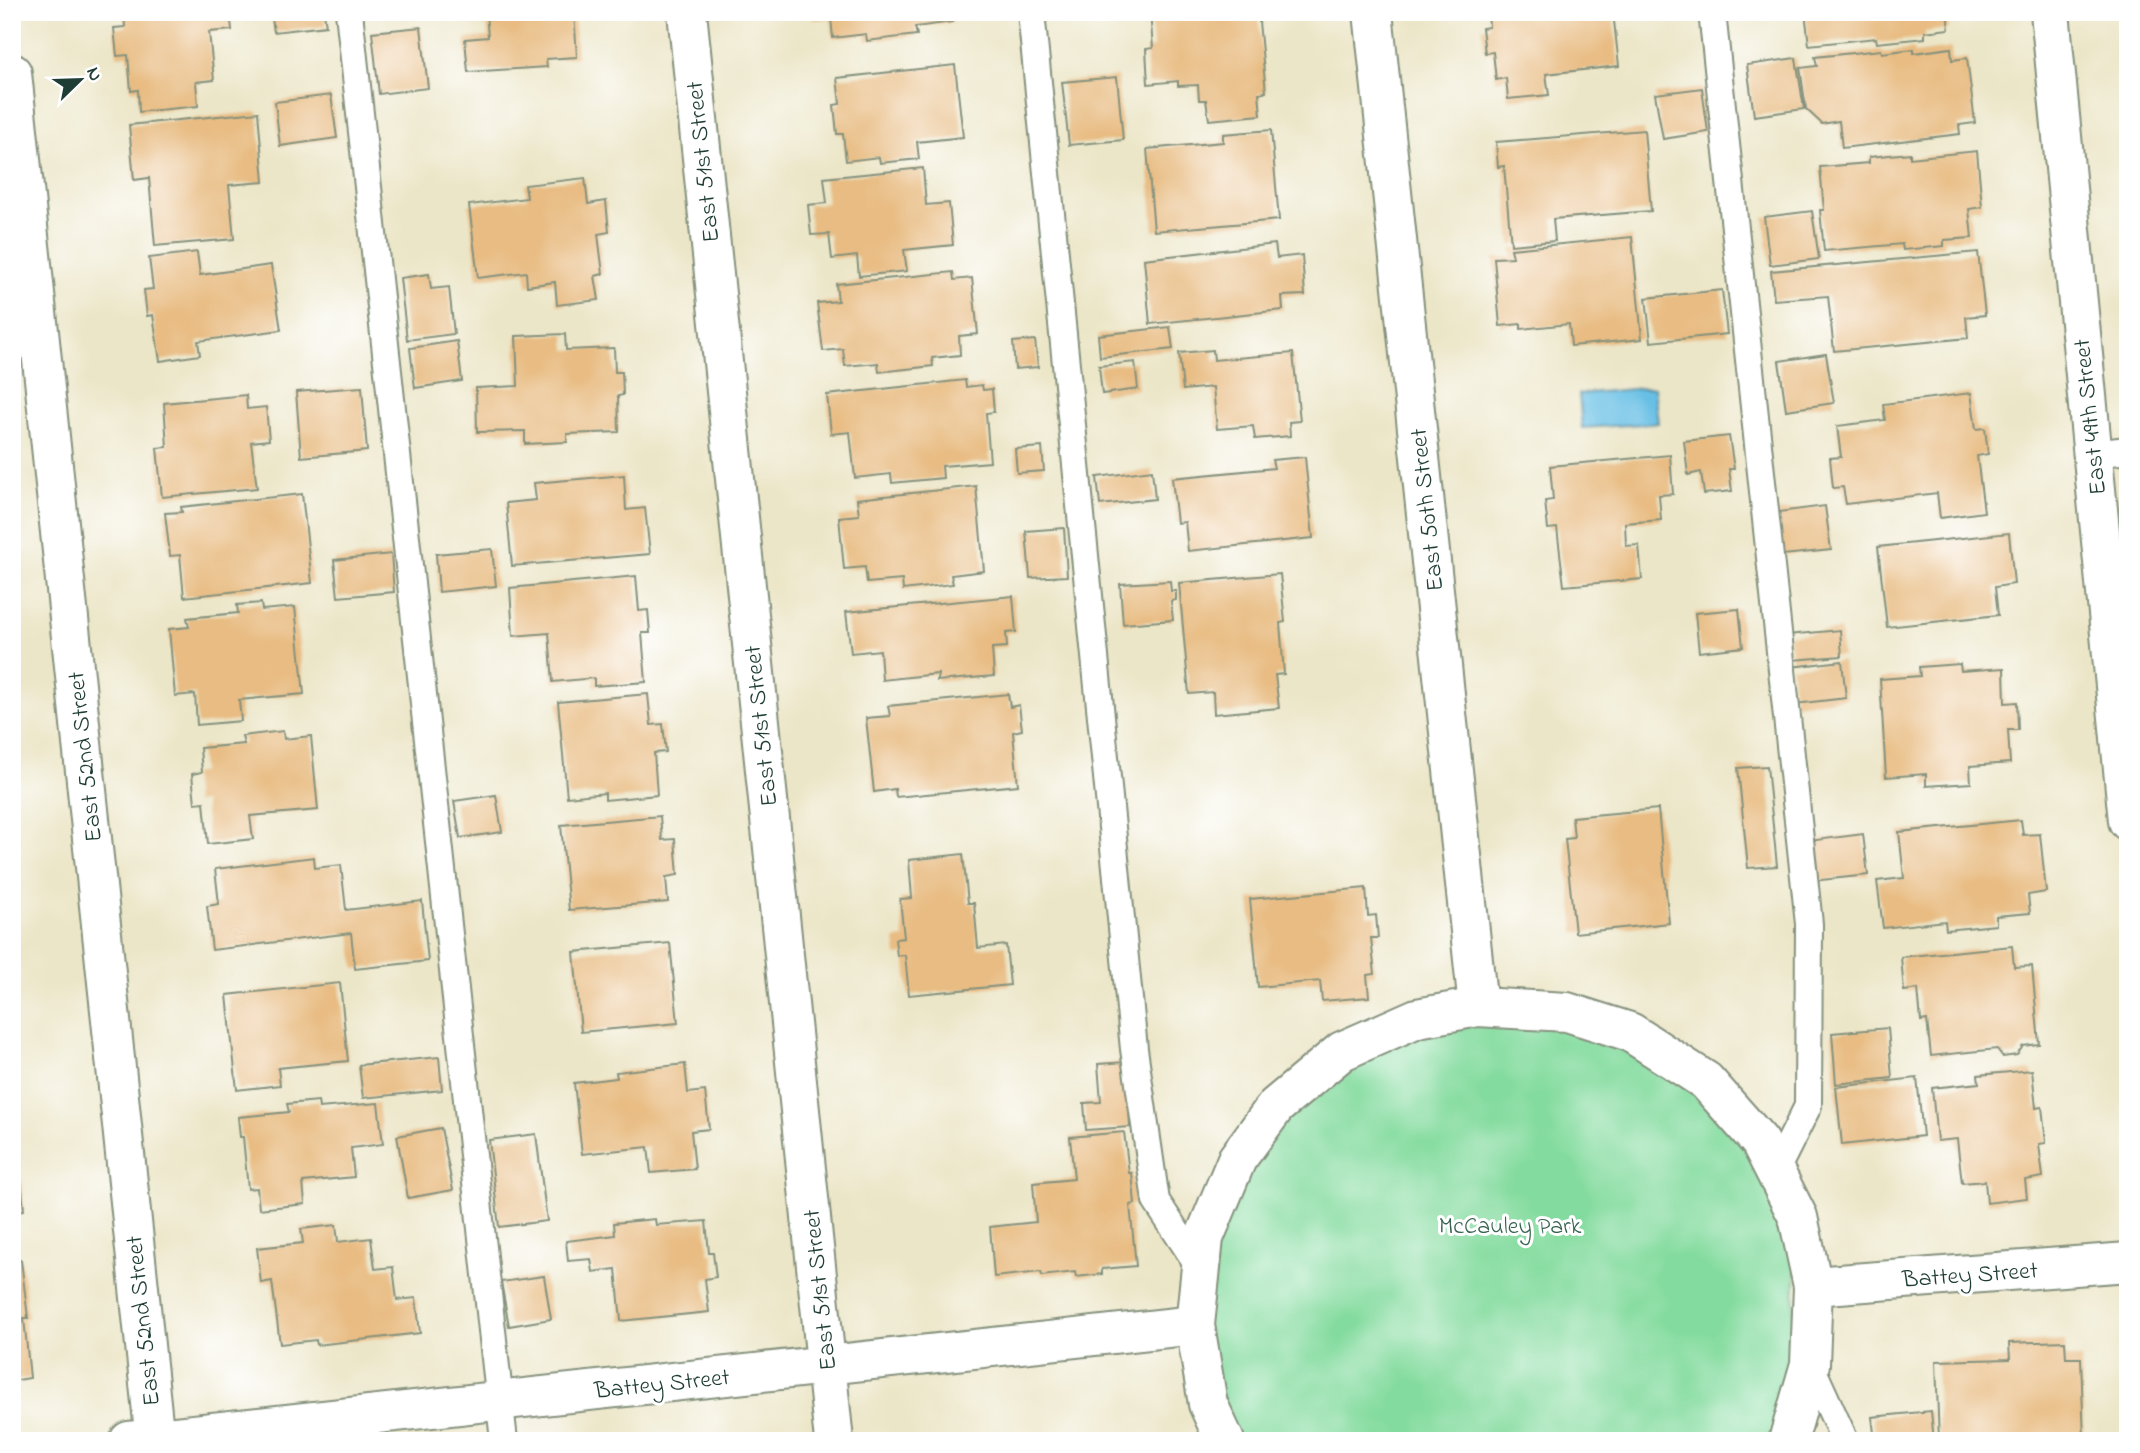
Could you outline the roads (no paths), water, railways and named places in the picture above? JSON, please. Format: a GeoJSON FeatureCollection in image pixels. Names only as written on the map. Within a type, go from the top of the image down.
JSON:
{"type":"FeatureCollection","features":[{"type":"Feature","properties":{"kind":"street","name":"East 51st Street"},"geometry":{"type":"LineString","coordinates":[[687,12],[834,1441]]}},
{"type":"Feature","properties":{"kind":"street","name":"East 50th Street"},"geometry":{"type":"LineString","coordinates":[[1373,12],[1478,1007]]}},
{"type":"Feature","properties":{"kind":"street","name":"East 49th Street"},"geometry":{"type":"LineString","coordinates":[[2050,12],[2110,452],[2128,821]]}},
{"type":"Feature","properties":{"kind":"street","name":"East 52nd Street"},"geometry":{"type":"LineString","coordinates":[[12,73],[146,1440]]}},
{"type":"Feature","properties":{"kind":"street"},"geometry":{"type":"LineString","coordinates":[[1225,1441],[1208,1404],[1195,1325],[1204,1238],[1237,1159],[1276,1105],[1342,1051],[1417,1018],[1478,1007],[1567,1012],[1630,1032],[1706,1081],[1760,1142],[1798,1217],[1813,1286],[1810,1364],[1788,1441]]}},
{"type":"Feature","properties":{"kind":"street","name":"Battey Street"},"geometry":{"type":"LineString","coordinates":[[1813,1286],[2128,1262]]}},
{"type":"Feature","properties":{"kind":"street","name":"Battey Street"},"geometry":{"type":"LineString","coordinates":[[146,1440],[1195,1325]]}},
{"type":"Feature","properties":{"kind":"lane"},"geometry":{"type":"LineString","coordinates":[[349,12],[504,1441]]}},
{"type":"Feature","properties":{"kind":"lane"},"geometry":{"type":"LineString","coordinates":[[1031,12],[1134,1049],[1156,1201],[1201,1269]]}},
{"type":"Feature","properties":{"kind":"lane"},"geometry":{"type":"LineString","coordinates":[[1712,12],[1809,924],[1808,1106],[1775,1172]]}},
{"type":"Feature","properties":{"kind":"lane"},"geometry":{"type":"LineString","coordinates":[[1810,1364],[1845,1441]]}},
{"type":"Feature","properties":{"kind":"water"},"geometry":{"type":"Polygon","coordinates":[[[1654,387],[1658,423],[1582,428],[1579,394],[1654,387]]]}},
{"type":"Feature","properties":{"kind":"park label","name":"McCauley Park"},"geometry":{"type":"Point","coordinates":[1510,1225]}}]}
